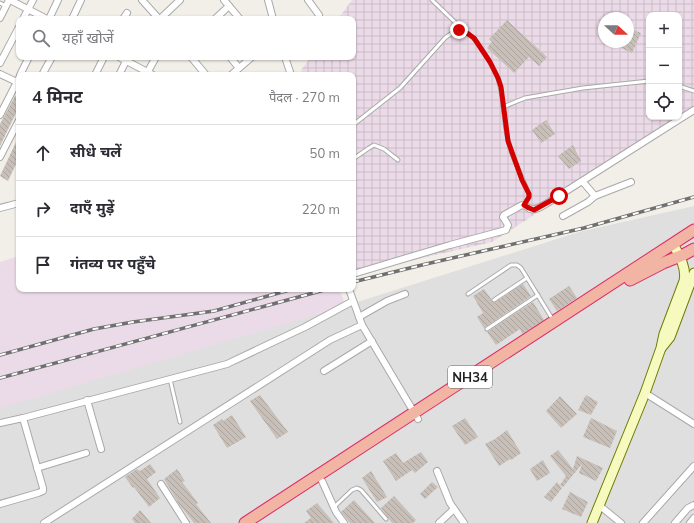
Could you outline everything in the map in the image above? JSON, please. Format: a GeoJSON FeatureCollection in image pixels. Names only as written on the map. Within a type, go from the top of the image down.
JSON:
{"type":"FeatureCollection","features":[{"type":"Feature","properties":{"kind":"highway","name":"NH34"},"geometry":{"type":"LineString","coordinates":[[258,523],[322,481],[554,322],[694,230]]}},
{"type":"Feature","properties":{"kind":"highway","name":"NH34"},"geometry":{"type":"LineString","coordinates":[[245,523],[635,277],[694,249]]}},
{"type":"Feature","properties":{"kind":"main road"},"geometry":{"type":"LineString","coordinates":[[592,523],[646,393],[661,348],[664,334],[685,277],[684,269],[673,244]]}},
{"type":"Feature","properties":{"kind":"main road"},"geometry":{"type":"LineString","coordinates":[[661,348],[670,337],[694,273]]}},
{"type":"Feature","properties":{"kind":"street"},"geometry":{"type":"LineString","coordinates":[[24,16],[33,0]]}},
{"type":"Feature","properties":{"kind":"street"},"geometry":{"type":"LineString","coordinates":[[50,16],[58,0]]}},
{"type":"Feature","properties":{"kind":"street"},"geometry":{"type":"LineString","coordinates":[[73,16],[81,0]]}},
{"type":"Feature","properties":{"kind":"street"},"geometry":{"type":"LineString","coordinates":[[142,0],[156,16]]}},
{"type":"Feature","properties":{"kind":"street"},"geometry":{"type":"LineString","coordinates":[[162,16],[180,0]]}},
{"type":"Feature","properties":{"kind":"street"},"geometry":{"type":"LineString","coordinates":[[224,0],[237,16]]}},
{"type":"Feature","properties":{"kind":"street"},"geometry":{"type":"LineString","coordinates":[[268,0],[272,16]]}},
{"type":"Feature","properties":{"kind":"street"},"geometry":{"type":"LineString","coordinates":[[308,0],[319,16]]}},
{"type":"Feature","properties":{"kind":"street"},"geometry":{"type":"LineString","coordinates":[[0,18],[6,2],[28,9],[42,16]]}},
{"type":"Feature","properties":{"kind":"street"},"geometry":{"type":"LineString","coordinates":[[218,16],[229,6]]}},
{"type":"Feature","properties":{"kind":"street"},"geometry":{"type":"LineString","coordinates":[[0,63],[16,33]]}},
{"type":"Feature","properties":{"kind":"street"},"geometry":{"type":"LineString","coordinates":[[22,72],[28,60]]}},
{"type":"Feature","properties":{"kind":"street"},"geometry":{"type":"LineString","coordinates":[[44,72],[50,60]]}},
{"type":"Feature","properties":{"kind":"street"},"geometry":{"type":"LineString","coordinates":[[96,72],[102,60]]}},
{"type":"Feature","properties":{"kind":"street"},"geometry":{"type":"LineString","coordinates":[[150,72],[155,60]]}},
{"type":"Feature","properties":{"kind":"street"},"geometry":{"type":"LineString","coordinates":[[194,60],[204,72]]}},
{"type":"Feature","properties":{"kind":"street"},"geometry":{"type":"LineString","coordinates":[[232,60],[239,68]]}},
{"type":"Feature","properties":{"kind":"street"},"geometry":{"type":"LineString","coordinates":[[234,72],[248,60]]}},
{"type":"Feature","properties":{"kind":"street"},"geometry":{"type":"LineString","coordinates":[[286,60],[290,72]]}},
{"type":"Feature","properties":{"kind":"street"},"geometry":{"type":"LineString","coordinates":[[120,72],[126,61],[145,72]]}},
{"type":"Feature","properties":{"kind":"street"},"geometry":{"type":"LineString","coordinates":[[0,74],[16,78]]}},
{"type":"Feature","properties":{"kind":"street"},"geometry":{"type":"LineString","coordinates":[[0,115],[16,85]]}},
{"type":"Feature","properties":{"kind":"street"},"geometry":{"type":"LineString","coordinates":[[356,273],[506,230],[508,225],[503,217],[504,215],[522,205],[534,210],[583,182],[662,129],[694,110]]}},
{"type":"Feature","properties":{"kind":"street"},"geometry":{"type":"LineString","coordinates":[[0,157],[16,126]]}},
{"type":"Feature","properties":{"kind":"street"},"geometry":{"type":"LineString","coordinates":[[583,182],[595,196]]}},
{"type":"Feature","properties":{"kind":"street"},"geometry":{"type":"LineString","coordinates":[[563,216],[588,202],[595,196],[631,182]]}},
{"type":"Feature","properties":{"kind":"street"},"geometry":{"type":"LineString","coordinates":[[0,208],[16,204]]}},
{"type":"Feature","properties":{"kind":"street"},"geometry":{"type":"LineString","coordinates":[[350,292],[362,325],[416,416]]}},
{"type":"Feature","properties":{"kind":"street"},"geometry":{"type":"LineString","coordinates":[[359,317],[380,304],[405,294]]}},
{"type":"Feature","properties":{"kind":"street"},"geometry":{"type":"LineString","coordinates":[[0,423],[24,418],[237,360],[305,328],[353,301]]}},
{"type":"Feature","properties":{"kind":"street"},"geometry":{"type":"LineString","coordinates":[[44,523],[326,342],[362,325]]}},
{"type":"Feature","properties":{"kind":"street"},"geometry":{"type":"LineString","coordinates":[[324,371],[372,341]]}},
{"type":"Feature","properties":{"kind":"street"},"geometry":{"type":"LineString","coordinates":[[646,393],[694,424]]}},
{"type":"Feature","properties":{"kind":"street"},"geometry":{"type":"LineString","coordinates":[[88,400],[101,449]]}},
{"type":"Feature","properties":{"kind":"street"},"geometry":{"type":"LineString","coordinates":[[0,504],[43,491],[24,418]]}},
{"type":"Feature","properties":{"kind":"street"},"geometry":{"type":"LineString","coordinates":[[37,468],[86,453]]}},
{"type":"Feature","properties":{"kind":"street"},"geometry":{"type":"LineString","coordinates":[[643,523],[693,469]]}},
{"type":"Feature","properties":{"kind":"street"},"geometry":{"type":"LineString","coordinates":[[437,471],[454,509],[464,523]]}},
{"type":"Feature","properties":{"kind":"street"},"geometry":{"type":"LineString","coordinates":[[322,481],[334,507],[344,523]]}},
{"type":"Feature","properties":{"kind":"street"},"geometry":{"type":"LineString","coordinates":[[161,484],[186,523]]}},
{"type":"Feature","properties":{"kind":"street"},"geometry":{"type":"LineString","coordinates":[[675,523],[688,508],[694,505]]}},
{"type":"Feature","properties":{"kind":"street"},"geometry":{"type":"LineString","coordinates":[[600,506],[621,523]]}},
{"type":"Feature","properties":{"kind":"street"},"geometry":{"type":"LineString","coordinates":[[439,523],[454,509]]}},
{"type":"Feature","properties":{"kind":"street"},"geometry":{"type":"LineString","coordinates":[[690,523],[694,518]]}},
{"type":"Feature","properties":{"kind":"lane"},"geometry":{"type":"LineString","coordinates":[[432,0],[464,31],[474,38],[490,62],[498,78],[508,141],[522,180],[529,194],[529,197],[524,205]]}},
{"type":"Feature","properties":{"kind":"lane"},"geometry":{"type":"LineString","coordinates":[[356,123],[400,88],[436,47],[450,34],[459,30],[464,31]]}},
{"type":"Feature","properties":{"kind":"lane"},"geometry":{"type":"LineString","coordinates":[[503,108],[525,98],[583,88],[646,81]]}},
{"type":"Feature","properties":{"kind":"lane"},"geometry":{"type":"LineString","coordinates":[[682,87],[694,91]]}},
{"type":"Feature","properties":{"kind":"lane"},"geometry":{"type":"LineString","coordinates":[[356,157],[374,145],[384,149],[398,160]]}},
{"type":"Feature","properties":{"kind":"lane"},"geometry":{"type":"LineString","coordinates":[[468,294],[511,265],[519,266],[554,322]]}},
{"type":"Feature","properties":{"kind":"lane"},"geometry":{"type":"LineString","coordinates":[[494,300],[527,278]]}},
{"type":"Feature","properties":{"kind":"lane"},"geometry":{"type":"LineString","coordinates":[[487,329],[538,295]]}},
{"type":"Feature","properties":{"kind":"lane"},"geometry":{"type":"LineString","coordinates":[[170,379],[180,422]]}},
{"type":"Feature","properties":{"kind":"lane"},"geometry":{"type":"LineString","coordinates":[[334,507],[352,490],[357,488],[361,490],[386,519]]}},
{"type":"Feature","properties":{"kind":"shaded area"},"geometry":{"type":"Polygon","coordinates":[[[352,0],[694,0],[694,112],[682,120],[682,12],[646,12],[646,120],[682,120],[492,242],[357,273],[356,72],[302,72],[301,70],[309,60],[356,60],[356,16],[340,16],[352,0]]]}},
{"type":"Feature","properties":{"kind":"shaded area"},"geometry":{"type":"Polygon","coordinates":[[[694,206],[694,523],[0,523],[0,395],[351,304],[579,232],[694,206]]]}},
{"type":"Feature","properties":{"kind":"shaded area"},"geometry":{"type":"Polygon","coordinates":[[[16,257],[16,292],[340,292],[346,306],[0,408],[0,262],[16,257]]]}},
{"type":"Feature","properties":{"kind":"building"},"geometry":{"type":"Polygon","coordinates":[[[507,20],[547,57],[539,66],[529,57],[514,73],[487,48],[492,42],[489,39],[507,20]]]}},
{"type":"Feature","properties":{"kind":"building"},"geometry":{"type":"Polygon","coordinates":[[[634,30],[641,33],[632,53],[621,48],[634,48],[634,30]]]}},
{"type":"Feature","properties":{"kind":"building"},"geometry":{"type":"Polygon","coordinates":[[[16,96],[16,113],[0,146],[0,124],[16,96]]]}},
{"type":"Feature","properties":{"kind":"building"},"geometry":{"type":"Polygon","coordinates":[[[546,120],[555,134],[541,143],[532,130],[546,120]]]}},
{"type":"Feature","properties":{"kind":"building"},"geometry":{"type":"Polygon","coordinates":[[[16,142],[16,164],[8,181],[0,176],[16,142]]]}},
{"type":"Feature","properties":{"kind":"building"},"geometry":{"type":"Polygon","coordinates":[[[573,145],[581,161],[569,169],[558,156],[573,145]]]}},
{"type":"Feature","properties":{"kind":"building"},"geometry":{"type":"Polygon","coordinates":[[[523,284],[531,296],[484,328],[477,317],[483,313],[473,296],[484,289],[494,303],[523,284]]]}},
{"type":"Feature","properties":{"kind":"building"},"geometry":{"type":"Polygon","coordinates":[[[569,286],[577,298],[557,311],[549,299],[569,286]]]}},
{"type":"Feature","properties":{"kind":"building"},"geometry":{"type":"Polygon","coordinates":[[[533,302],[544,320],[522,334],[520,329],[496,345],[487,332],[533,302]]]}},
{"type":"Feature","properties":{"kind":"building"},"geometry":{"type":"Polygon","coordinates":[[[260,395],[288,432],[277,439],[250,401],[260,395]]]}},
{"type":"Feature","properties":{"kind":"building"},"geometry":{"type":"Polygon","coordinates":[[[586,395],[598,402],[591,415],[578,410],[586,395]]]}},
{"type":"Feature","properties":{"kind":"building"},"geometry":{"type":"Polygon","coordinates":[[[560,396],[577,414],[561,428],[546,411],[560,396]]]}},
{"type":"Feature","properties":{"kind":"building"},"geometry":{"type":"Polygon","coordinates":[[[232,415],[246,437],[227,448],[213,425],[232,415]]]}},
{"type":"Feature","properties":{"kind":"building"},"geometry":{"type":"Polygon","coordinates":[[[465,418],[478,437],[465,445],[452,426],[465,418]]]}},
{"type":"Feature","properties":{"kind":"building"},"geometry":{"type":"Polygon","coordinates":[[[591,418],[617,431],[610,448],[583,437],[591,418]]]}},
{"type":"Feature","properties":{"kind":"building"},"geometry":{"type":"Polygon","coordinates":[[[507,430],[521,453],[499,466],[485,444],[507,430]]]}},
{"type":"Feature","properties":{"kind":"building"},"geometry":{"type":"Polygon","coordinates":[[[558,450],[573,469],[577,456],[603,468],[596,481],[579,473],[582,464],[563,487],[560,485],[566,476],[550,456],[558,450]]]}},
{"type":"Feature","properties":{"kind":"building"},"geometry":{"type":"Polygon","coordinates":[[[421,452],[428,462],[415,473],[412,470],[396,481],[383,461],[396,453],[403,463],[421,452]]]}},
{"type":"Feature","properties":{"kind":"building"},"geometry":{"type":"Polygon","coordinates":[[[543,460],[550,473],[537,481],[530,469],[543,460]]]}},
{"type":"Feature","properties":{"kind":"building"},"geometry":{"type":"Polygon","coordinates":[[[150,464],[156,472],[147,479],[160,498],[149,507],[125,477],[137,469],[140,471],[150,464]]]}},
{"type":"Feature","properties":{"kind":"building"},"geometry":{"type":"Polygon","coordinates":[[[177,469],[185,481],[182,482],[198,503],[196,504],[211,523],[194,523],[179,504],[164,479],[177,469]]]}},
{"type":"Feature","properties":{"kind":"building"},"geometry":{"type":"Polygon","coordinates":[[[371,471],[387,497],[377,502],[362,478],[371,471]]]}},
{"type":"Feature","properties":{"kind":"building"},"geometry":{"type":"Polygon","coordinates":[[[432,482],[438,487],[425,499],[420,494],[432,482]]]}},
{"type":"Feature","properties":{"kind":"building"},"geometry":{"type":"Polygon","coordinates":[[[557,482],[562,488],[551,502],[544,497],[557,482]]]}},
{"type":"Feature","properties":{"kind":"building"},"geometry":{"type":"Polygon","coordinates":[[[570,492],[588,502],[581,517],[562,509],[570,492]]]}},
{"type":"Feature","properties":{"kind":"building"},"geometry":{"type":"Polygon","coordinates":[[[394,496],[416,520],[413,523],[392,523],[381,508],[394,496]]]}},
{"type":"Feature","properties":{"kind":"building"},"geometry":{"type":"Polygon","coordinates":[[[354,500],[375,523],[350,523],[341,512],[354,500]]]}},
{"type":"Feature","properties":{"kind":"building"},"geometry":{"type":"Polygon","coordinates":[[[317,503],[334,523],[304,523],[311,518],[306,511],[317,503]]]}},
{"type":"Feature","properties":{"kind":"building"},"geometry":{"type":"Polygon","coordinates":[[[140,510],[151,523],[135,523],[132,519],[140,510]]]}},
{"type":"Feature","properties":{"kind":"railway"},"geometry":{"type":"LineString","coordinates":[[356,281],[584,228],[694,197]]}},
{"type":"Feature","properties":{"kind":"railway"},"geometry":{"type":"LineString","coordinates":[[0,355],[94,329],[214,311],[282,292]]}},
{"type":"Feature","properties":{"kind":"railway"},"geometry":{"type":"LineString","coordinates":[[0,378],[317,292]]}},
{"type":"Feature","properties":{"kind":"route"},"geometry":{"type":"LineString","coordinates":[[459,30],[468,33],[474,38],[490,62],[498,78],[501,87],[508,141],[522,180],[529,194],[528,200],[524,205],[534,210],[559,196]]}}]}
